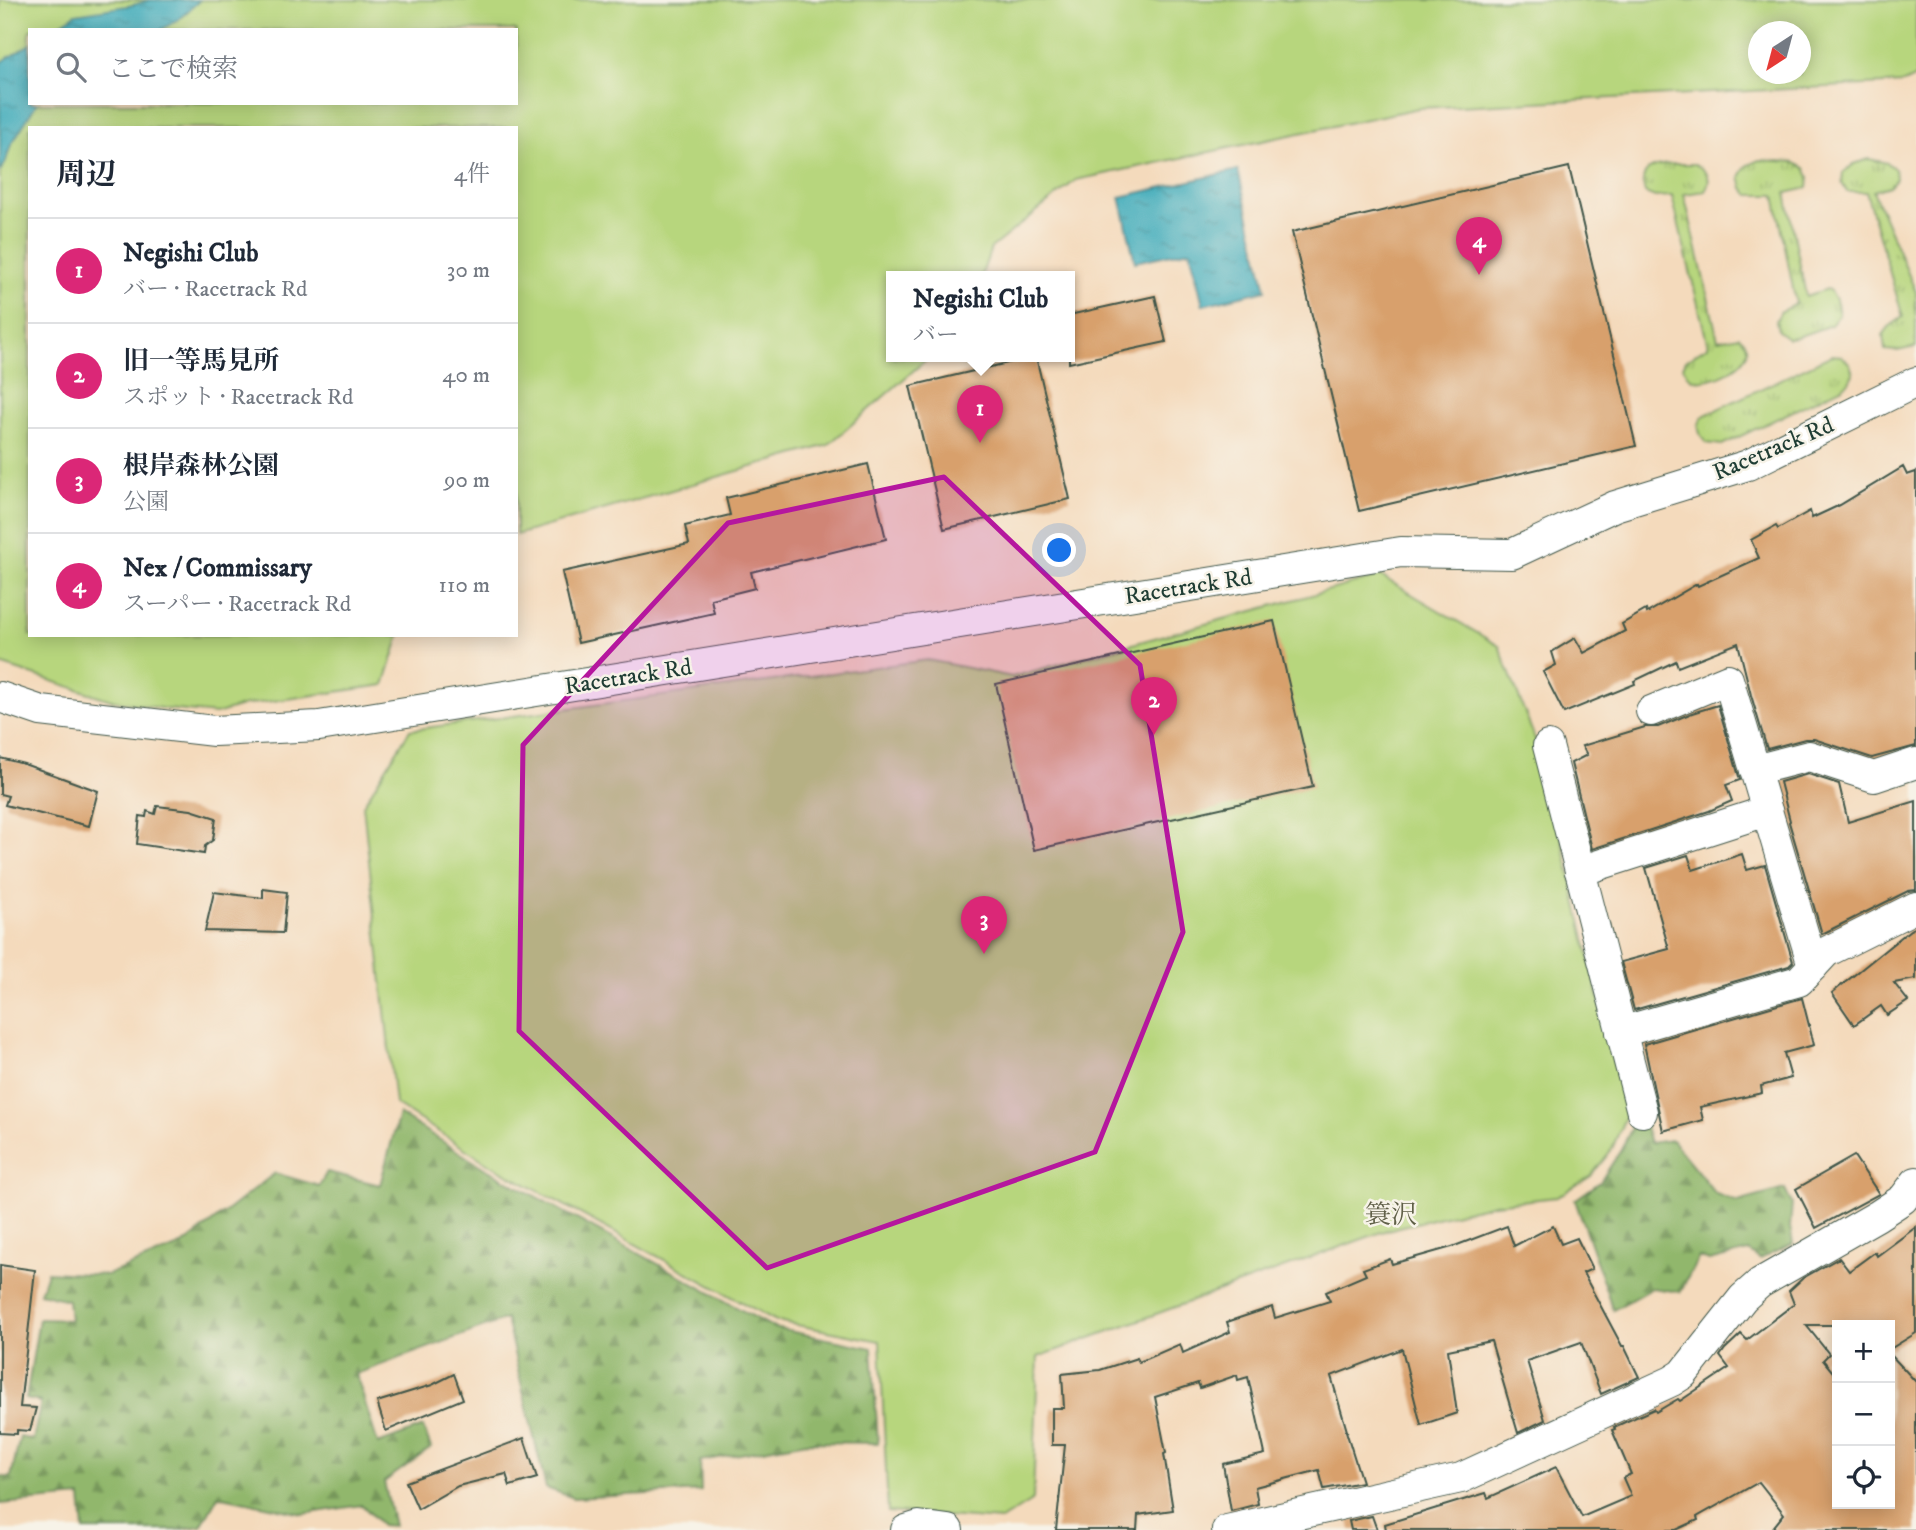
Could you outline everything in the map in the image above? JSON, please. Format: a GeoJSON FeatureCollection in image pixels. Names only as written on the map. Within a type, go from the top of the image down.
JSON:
{"type":"FeatureCollection","features":[{"type":"Feature","properties":{"kind":"street","name":"Racetrack Rd"},"geometry":{"type":"LineString","coordinates":[[0,697],[41,711],[214,731],[318,726],[1401,552],[1513,554],[1615,506],[1748,465],[1916,382]]}},
{"type":"Feature","properties":{"kind":"street"},"geometry":{"type":"LineString","coordinates":[[1651,710],[1728,679],[1814,966]]}},
{"type":"Feature","properties":{"kind":"street"},"geometry":{"type":"LineString","coordinates":[[1548,746],[1642,1112]]}},
{"type":"Feature","properties":{"kind":"street"},"geometry":{"type":"LineString","coordinates":[[1755,770],[1809,756],[1874,777],[1916,764]]}},
{"type":"Feature","properties":{"kind":"street"},"geometry":{"type":"LineString","coordinates":[[1580,871],[1767,811]]}},
{"type":"Feature","properties":{"kind":"street"},"geometry":{"type":"LineString","coordinates":[[1621,1032],[1799,981],[1826,951],[1916,907]]}},
{"type":"Feature","properties":{"kind":"street"},"geometry":{"type":"LineString","coordinates":[[1227,1530],[1461,1478],[1672,1381],[1683,1374],[1743,1298],[1760,1283],[1894,1205],[1903,1199],[1916,1182]]}},
{"type":"Feature","properties":{"kind":"street"},"geometry":{"type":"LineString","coordinates":[[906,1530],[919,1526],[947,1530]]}},
{"type":"Feature","properties":{"kind":"highlighted area"},"geometry":{"type":"Polygon","coordinates":[[[944,477],[1140,665],[1183,932],[1095,1152],[767,1268],[519,1031],[523,745],[728,523],[944,477]]]}},
{"type":"Feature","properties":{"kind":"green space"},"geometry":{"type":"Polygon","coordinates":[[[0,0],[1916,0],[1916,77],[1904,83],[1419,108],[1076,180],[991,248],[983,271],[886,271],[886,362],[923,362],[828,445],[518,534],[518,126],[28,126],[28,637],[399,637],[384,685],[245,705],[216,714],[111,700],[0,664],[0,0]]]}},
{"type":"Feature","properties":{"kind":"green space"},"geometry":{"type":"Polygon","coordinates":[[[1869,159],[1887,163],[1895,169],[1896,179],[1889,186],[1873,191],[1916,292],[1916,347],[1897,351],[1885,350],[1883,335],[1903,317],[1866,192],[1847,192],[1842,183],[1843,173],[1854,164],[1869,159]]]}},
{"type":"Feature","properties":{"kind":"green space"},"geometry":{"type":"Polygon","coordinates":[[[1759,160],[1793,162],[1805,168],[1809,177],[1808,188],[1786,193],[1806,296],[1827,289],[1835,297],[1837,304],[1839,315],[1831,325],[1797,337],[1788,338],[1778,331],[1776,321],[1781,311],[1796,304],[1775,195],[1749,195],[1743,188],[1740,177],[1746,166],[1759,160]]]}},
{"type":"Feature","properties":{"kind":"green space"},"geometry":{"type":"Polygon","coordinates":[[[1695,164],[1708,175],[1709,182],[1705,191],[1684,194],[1718,340],[1739,336],[1746,344],[1747,353],[1733,369],[1711,379],[1701,380],[1690,377],[1683,367],[1686,360],[1708,346],[1672,196],[1655,197],[1645,193],[1643,182],[1645,174],[1657,166],[1695,164]]]}},
{"type":"Feature","properties":{"kind":"green space"},"geometry":{"type":"Polygon","coordinates":[[[1832,355],[1842,356],[1850,364],[1853,374],[1849,382],[1841,388],[1722,445],[1706,443],[1703,439],[1699,425],[1705,415],[1832,355]]]}},
{"type":"Feature","properties":{"kind":"green space"},"geometry":{"type":"Polygon","coordinates":[[[1381,576],[1499,646],[1544,762],[1626,1115],[1612,1149],[1591,1176],[1557,1197],[1494,1204],[1387,1230],[1038,1357],[1033,1500],[1001,1520],[888,1512],[880,1341],[776,1321],[489,1164],[395,1104],[363,805],[410,730],[928,660],[1012,677],[1381,576]]]}},
{"type":"Feature","properties":{"kind":"green space"},"geometry":{"type":"Polygon","coordinates":[[[399,1114],[486,1169],[774,1328],[872,1348],[878,1443],[807,1442],[700,1461],[701,1491],[574,1498],[546,1488],[506,1319],[356,1374],[378,1444],[423,1427],[431,1448],[384,1482],[394,1526],[382,1525],[362,1505],[303,1514],[218,1496],[201,1526],[176,1530],[84,1530],[81,1497],[0,1504],[0,1477],[11,1477],[20,1437],[33,1440],[41,1402],[26,1399],[39,1319],[70,1320],[68,1300],[40,1293],[47,1272],[107,1275],[184,1244],[275,1173],[319,1186],[327,1172],[380,1185],[399,1114]]]}},
{"type":"Feature","properties":{"kind":"green space"},"geometry":{"type":"Polygon","coordinates":[[[1634,1123],[1645,1126],[1650,1143],[1672,1140],[1716,1194],[1738,1202],[1785,1189],[1792,1204],[1790,1227],[1793,1244],[1760,1259],[1748,1251],[1709,1261],[1699,1257],[1680,1292],[1652,1288],[1613,1310],[1575,1200],[1600,1182],[1621,1150],[1634,1123]]]}},
{"type":"Feature","properties":{"kind":"water"},"geometry":{"type":"Polygon","coordinates":[[[150,0],[200,0],[178,20],[164,28],[55,28],[76,14],[150,0]]]}},
{"type":"Feature","properties":{"kind":"water"},"geometry":{"type":"Polygon","coordinates":[[[28,45],[28,105],[36,105],[11,145],[0,171],[0,63],[28,45]]]}},
{"type":"Feature","properties":{"kind":"water"},"geometry":{"type":"Polygon","coordinates":[[[1238,170],[1266,290],[1203,305],[1190,250],[1135,262],[1120,197],[1238,170]]]}},
{"type":"Feature","properties":{"kind":"building"},"geometry":{"type":"Polygon","coordinates":[[[1569,167],[1636,446],[1359,511],[1292,232],[1569,167]]]}},
{"type":"Feature","properties":{"kind":"building"},"geometry":{"type":"Polygon","coordinates":[[[1155,296],[1166,342],[1075,362],[1075,314],[1155,296]]]}},
{"type":"Feature","properties":{"kind":"building"},"geometry":{"type":"Polygon","coordinates":[[[1012,362],[1037,362],[1070,499],[944,529],[910,386],[1012,362]]]}},
{"type":"Feature","properties":{"kind":"building"},"geometry":{"type":"Polygon","coordinates":[[[868,464],[886,539],[751,572],[755,588],[711,599],[714,613],[578,643],[562,572],[689,544],[685,526],[730,515],[726,498],[868,464]]]}},
{"type":"Feature","properties":{"kind":"building"},"geometry":{"type":"Polygon","coordinates":[[[1903,467],[1907,475],[1916,472],[1916,746],[1872,758],[1814,739],[1767,749],[1738,643],[1678,667],[1676,661],[1634,681],[1635,684],[1564,713],[1543,672],[1556,665],[1552,652],[1575,638],[1584,653],[1625,631],[1622,624],[1646,610],[1647,613],[1697,584],[1698,586],[1759,558],[1751,540],[1810,511],[1812,518],[1840,505],[1903,467]]]}},
{"type":"Feature","properties":{"kind":"building"},"geometry":{"type":"Polygon","coordinates":[[[1274,621],[1313,787],[1034,850],[996,684],[1274,621]]]}},
{"type":"Feature","properties":{"kind":"building"},"geometry":{"type":"Polygon","coordinates":[[[1718,705],[1740,780],[1726,785],[1732,801],[1592,849],[1571,763],[1587,755],[1582,746],[1645,727],[1658,727],[1718,705]]]}},
{"type":"Feature","properties":{"kind":"building"},"geometry":{"type":"Polygon","coordinates":[[[0,758],[98,791],[89,826],[5,805],[8,796],[0,794],[0,758]]]}},
{"type":"Feature","properties":{"kind":"building"},"geometry":{"type":"Polygon","coordinates":[[[1808,774],[1839,784],[1848,822],[1916,801],[1916,890],[1908,891],[1822,934],[1780,782],[1808,774]]]}},
{"type":"Feature","properties":{"kind":"building"},"geometry":{"type":"Polygon","coordinates":[[[157,806],[191,810],[216,818],[213,840],[205,846],[204,854],[137,844],[140,816],[146,817],[147,811],[155,814],[157,806]]]}},
{"type":"Feature","properties":{"kind":"building"},"geometry":{"type":"Polygon","coordinates":[[[1742,854],[1747,870],[1765,865],[1793,962],[1789,966],[1634,1010],[1621,962],[1669,949],[1646,868],[1688,855],[1693,870],[1742,854]]]}},
{"type":"Feature","properties":{"kind":"building"},"geometry":{"type":"Polygon","coordinates":[[[263,889],[287,892],[283,933],[205,931],[214,892],[263,898],[263,889]]]}},
{"type":"Feature","properties":{"kind":"building"},"geometry":{"type":"Polygon","coordinates":[[[1916,927],[1916,979],[1894,983],[1908,1001],[1887,1015],[1881,1006],[1854,1025],[1832,993],[1916,927]]]}},
{"type":"Feature","properties":{"kind":"building"},"geometry":{"type":"Polygon","coordinates":[[[1802,998],[1814,1045],[1784,1053],[1791,1078],[1761,1086],[1762,1093],[1700,1107],[1703,1120],[1663,1131],[1644,1044],[1802,998]]]}},
{"type":"Feature","properties":{"kind":"building"},"geometry":{"type":"Polygon","coordinates":[[[1854,1156],[1879,1194],[1816,1228],[1796,1189],[1854,1156]]]}},
{"type":"Feature","properties":{"kind":"building"},"geometry":{"type":"Polygon","coordinates":[[[1507,1226],[1514,1246],[1553,1226],[1561,1244],[1577,1238],[1592,1269],[1583,1273],[1639,1377],[1601,1394],[1581,1342],[1527,1361],[1545,1420],[1518,1433],[1491,1341],[1448,1350],[1457,1413],[1421,1425],[1402,1349],[1331,1376],[1362,1482],[1324,1489],[1319,1470],[1255,1487],[1258,1504],[1231,1511],[1223,1464],[1265,1454],[1248,1377],[1238,1380],[1237,1375],[1200,1388],[1198,1383],[1155,1397],[1173,1510],[1138,1515],[1137,1530],[1056,1530],[1065,1445],[1052,1445],[1052,1408],[1064,1408],[1062,1374],[1100,1370],[1137,1358],[1139,1362],[1180,1344],[1183,1353],[1230,1332],[1227,1322],[1272,1307],[1275,1318],[1330,1301],[1326,1292],[1366,1275],[1363,1269],[1390,1259],[1392,1264],[1452,1247],[1507,1226]]]}},
{"type":"Feature","properties":{"kind":"building"},"geometry":{"type":"Polygon","coordinates":[[[1916,1227],[1916,1333],[1895,1346],[1895,1320],[1832,1320],[1832,1325],[1806,1325],[1829,1354],[1823,1360],[1832,1371],[1832,1509],[1895,1509],[1895,1359],[1916,1382],[1916,1530],[1771,1530],[1784,1514],[1759,1482],[1697,1517],[1698,1520],[1676,1530],[1386,1530],[1385,1524],[1486,1493],[1488,1498],[1556,1467],[1582,1517],[1631,1496],[1623,1478],[1631,1474],[1612,1430],[1614,1427],[1654,1409],[1656,1412],[1678,1399],[1680,1401],[1729,1368],[1720,1356],[1725,1349],[1741,1334],[1747,1340],[1794,1304],[1789,1291],[1803,1278],[1839,1258],[1849,1271],[1875,1252],[1877,1256],[1916,1227]]]}},
{"type":"Feature","properties":{"kind":"building"},"geometry":{"type":"Polygon","coordinates":[[[0,1265],[35,1270],[20,1407],[36,1408],[30,1431],[17,1430],[17,1434],[0,1433],[0,1265]]]}},
{"type":"Feature","properties":{"kind":"building"},"geometry":{"type":"Polygon","coordinates":[[[454,1374],[463,1399],[386,1431],[377,1402],[432,1385],[454,1374]]]}},
{"type":"Feature","properties":{"kind":"building"},"geometry":{"type":"Polygon","coordinates":[[[524,1438],[537,1478],[510,1486],[506,1474],[458,1486],[418,1509],[406,1482],[524,1438]]]}},
{"type":"Feature","properties":{"kind":"building"},"geometry":{"type":"Polygon","coordinates":[[[1372,1516],[1377,1530],[1351,1530],[1349,1521],[1372,1516]]]}},
{"type":"Feature","properties":{"kind":"place","name":"Nex / Commissary"},"geometry":{"type":"Point","coordinates":[1479,275]}},
{"type":"Feature","properties":{"kind":"place","name":"Negishi Club"},"geometry":{"type":"Point","coordinates":[980,443]}},
{"type":"Feature","properties":{"kind":"place","name":"旧一等馬見所"},"geometry":{"type":"Point","coordinates":[1154,735]}},
{"type":"Feature","properties":{"kind":"place","name":"根岸森林公園"},"geometry":{"type":"Point","coordinates":[984,954]}},
{"type":"Feature","properties":{"kind":"district","name":"簑沢"},"geometry":{"type":"Point","coordinates":[1391,1214]}}]}
